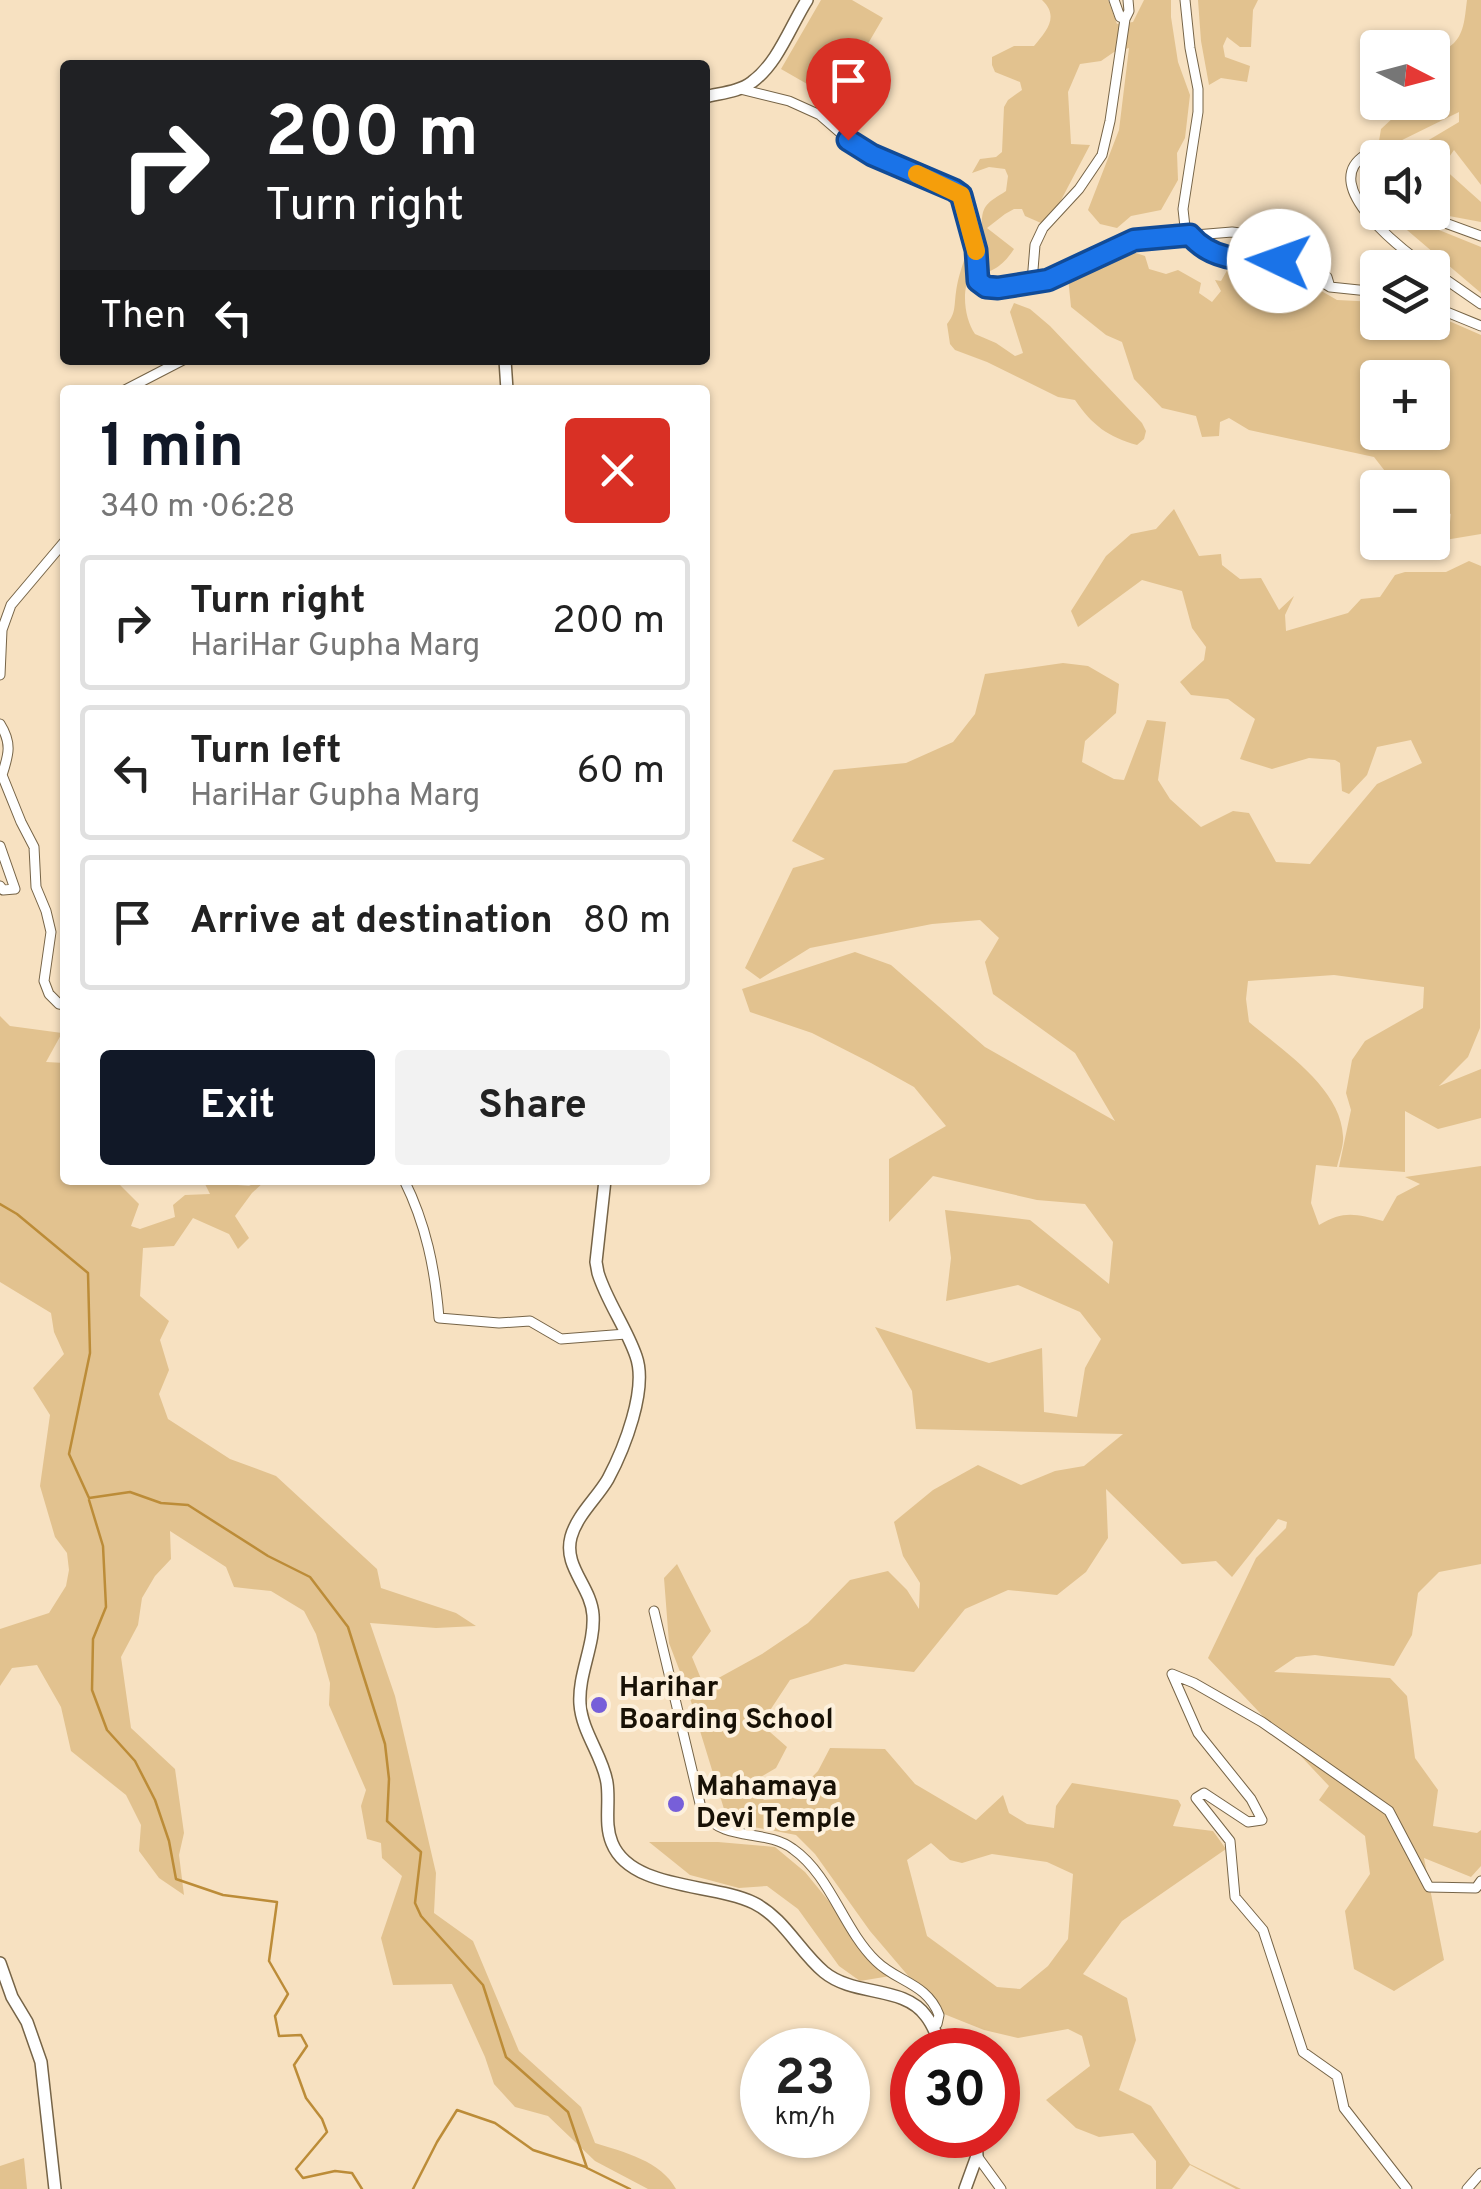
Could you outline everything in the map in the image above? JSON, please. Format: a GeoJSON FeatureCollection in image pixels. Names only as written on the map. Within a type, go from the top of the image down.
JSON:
{"type":"FeatureCollection","features":[{"type":"Feature","properties":{"kind":"main road"},"geometry":{"type":"LineString","coordinates":[[710,96],[753,82],[773,59],[807,0]]}},
{"type":"Feature","properties":{"kind":"main road"},"geometry":{"type":"LineString","coordinates":[[604,1185],[596,1262],[638,1364],[637,1402],[622,1448],[607,1480],[575,1526],[569,1548],[570,1559],[593,1608],[593,1634],[580,1704],[607,1781],[610,1842],[631,1867],[653,1878],[712,1889],[757,1904],[825,1972],[851,1987],[902,1998],[925,2014],[933,2027]]}},
{"type":"Feature","properties":{"kind":"main road"},"geometry":{"type":"LineString","coordinates":[[0,1963],[41,2062],[55,2189]]}},
{"type":"Feature","properties":{"kind":"main road"},"geometry":{"type":"LineString","coordinates":[[965,2189],[976,2158]]}},
{"type":"Feature","properties":{"kind":"street"},"geometry":{"type":"LineString","coordinates":[[1114,0],[1120,17],[1125,18]]}},
{"type":"Feature","properties":{"kind":"street"},"geometry":{"type":"LineString","coordinates":[[1032,282],[1035,244],[1043,228],[1079,189],[1102,155],[1128,0]]}},
{"type":"Feature","properties":{"kind":"street"},"geometry":{"type":"LineString","coordinates":[[1185,0],[1198,89],[1183,208],[1183,223],[1190,235],[1203,247],[1224,257],[1290,263],[1330,287],[1360,290]]}},
{"type":"Feature","properties":{"kind":"street"},"geometry":{"type":"LineString","coordinates":[[740,89],[790,101],[820,115],[858,148],[961,195],[976,250],[978,281],[986,287],[1056,278],[1134,240],[1232,232],[1258,235],[1327,277],[1330,287]]}},
{"type":"Feature","properties":{"kind":"street"},"geometry":{"type":"LineString","coordinates":[[1360,158],[1352,183],[1360,202]]}},
{"type":"Feature","properties":{"kind":"street"},"geometry":{"type":"LineString","coordinates":[[1450,225],[1481,236]]}},
{"type":"Feature","properties":{"kind":"street"},"geometry":{"type":"LineString","coordinates":[[1381,230],[1402,250]]}},
{"type":"Feature","properties":{"kind":"street"},"geometry":{"type":"LineString","coordinates":[[1450,283],[1481,304]]}},
{"type":"Feature","properties":{"kind":"street"},"geometry":{"type":"LineString","coordinates":[[1450,313],[1481,326]]}},
{"type":"Feature","properties":{"kind":"street"},"geometry":{"type":"LineString","coordinates":[[134,385],[172,365]]}},
{"type":"Feature","properties":{"kind":"street"},"geometry":{"type":"LineString","coordinates":[[0,675],[2,630],[10,605],[60,547]]}},
{"type":"Feature","properties":{"kind":"street"},"geometry":{"type":"LineString","coordinates":[[0,724],[11,748],[2,775],[34,847],[36,887],[51,932],[44,981],[48,994],[60,1004]]}},
{"type":"Feature","properties":{"kind":"street"},"geometry":{"type":"LineString","coordinates":[[0,846],[14,889],[3,890],[0,886]]}},
{"type":"Feature","properties":{"kind":"street"},"geometry":{"type":"LineString","coordinates":[[406,1185],[419,1210],[439,1318],[499,1323],[530,1321],[561,1339],[626,1334]]}},
{"type":"Feature","properties":{"kind":"street"},"geometry":{"type":"LineString","coordinates":[[654,1611],[702,1812],[719,1828],[771,1837],[796,1850],[876,1961],[912,1983],[933,2002],[939,2015],[933,2027]]}},
{"type":"Feature","properties":{"kind":"street"},"geometry":{"type":"LineString","coordinates":[[1407,2189],[1344,2108],[1337,2076],[1303,2052],[1262,1930],[1235,1897],[1230,1841],[1196,1798],[1204,1793],[1248,1822],[1262,1820],[1198,1733],[1172,1674],[1262,1722],[1390,1810],[1428,1886],[1476,1888],[1481,1881]]}},
{"type":"Feature","properties":{"kind":"street"},"geometry":{"type":"LineString","coordinates":[[978,2158],[1000,2189]]}},
{"type":"Feature","properties":{"kind":"street"},"geometry":{"type":"LineString","coordinates":[[1467,2189],[1481,2173]]}},
{"type":"Feature","properties":{"kind":"shaded area"},"geometry":{"type":"Polygon","coordinates":[[[821,0],[852,0],[883,18],[835,100],[781,69],[821,0]]]}},
{"type":"Feature","properties":{"kind":"shaded area"},"geometry":{"type":"Polygon","coordinates":[[[1042,0],[1108,0],[1117,24],[1133,22],[1144,0],[1171,0],[1178,62],[1190,95],[1185,138],[1177,153],[1178,180],[1161,210],[1131,216],[1117,228],[1100,224],[1088,210],[1119,130],[1129,48],[1101,61],[1080,64],[1068,92],[1071,144],[1090,145],[1059,204],[1041,223],[1025,216],[1022,209],[1014,209],[987,228],[1014,249],[996,268],[970,276],[965,297],[967,313],[975,334],[1015,356],[1023,353],[1010,312],[1014,303],[1030,309],[1142,423],[1146,431],[1137,445],[1102,429],[1075,400],[1058,397],[955,350],[950,344],[947,324],[953,313],[962,267],[982,229],[984,210],[1006,191],[1008,176],[1005,169],[989,167],[972,173],[980,159],[1002,152],[1004,107],[1022,90],[1020,82],[995,72],[992,57],[1014,46],[1034,46],[1051,18],[1042,0]]]}},
{"type":"Feature","properties":{"kind":"shaded area"},"geometry":{"type":"Polygon","coordinates":[[[1198,0],[1258,0],[1253,10],[1251,47],[1240,47],[1227,37],[1223,46],[1225,57],[1250,66],[1247,82],[1221,78],[1209,85],[1198,0]]]}},
{"type":"Feature","properties":{"kind":"shaded area"},"geometry":{"type":"Polygon","coordinates":[[[1467,0],[1481,0],[1481,185],[1454,150],[1450,156],[1450,140],[1429,140],[1459,122],[1459,112],[1450,116],[1450,46],[1458,39],[1467,0]]]}},
{"type":"Feature","properties":{"kind":"shaded area"},"geometry":{"type":"Polygon","coordinates":[[[1391,120],[1443,120],[1402,140],[1379,140],[1381,129],[1391,120]]]}},
{"type":"Feature","properties":{"kind":"shaded area"},"geometry":{"type":"Polygon","coordinates":[[[1450,174],[1481,202],[1481,222],[1450,216],[1450,174]]]}},
{"type":"Feature","properties":{"kind":"shaded area"},"geometry":{"type":"Polygon","coordinates":[[[1407,230],[1439,230],[1481,247],[1481,293],[1450,267],[1450,250],[1430,250],[1407,230]]]}},
{"type":"Feature","properties":{"kind":"shaded area"},"geometry":{"type":"Polygon","coordinates":[[[1097,248],[1121,248],[1145,256],[1149,269],[1166,274],[1178,270],[1201,283],[1199,293],[1212,302],[1221,291],[1215,280],[1221,281],[1229,267],[1254,261],[1276,265],[1337,300],[1360,301],[1360,340],[1450,340],[1450,321],[1481,335],[1481,534],[1450,539],[1450,470],[1384,470],[1374,457],[1249,430],[1229,418],[1220,422],[1219,436],[1202,437],[1196,416],[1162,408],[1134,379],[1122,342],[1106,335],[1071,307],[1068,277],[1097,248]]]}},
{"type":"Feature","properties":{"kind":"shaded area"},"geometry":{"type":"Polygon","coordinates":[[[1174,509],[1199,556],[1221,554],[1222,565],[1240,579],[1261,578],[1279,610],[1294,596],[1285,615],[1286,631],[1348,613],[1361,599],[1380,597],[1395,575],[1446,572],[1469,561],[1481,566],[1480,1028],[1468,1057],[1439,1086],[1481,1069],[1481,1118],[1438,1129],[1405,1111],[1405,1172],[1339,1167],[1351,1110],[1346,1093],[1352,1060],[1365,1041],[1423,1008],[1424,987],[1334,975],[1248,981],[1246,999],[1249,1022],[1308,1072],[1340,1118],[1343,1140],[1337,1167],[1316,1165],[1311,1203],[1319,1225],[1350,1215],[1383,1221],[1397,1196],[1420,1184],[1405,1177],[1481,1166],[1481,1564],[1439,1572],[1418,1593],[1412,1635],[1394,1666],[1315,1655],[1296,1657],[1274,1672],[1390,1678],[1407,1696],[1415,1758],[1438,1790],[1433,1826],[1477,1833],[1481,1830],[1481,1866],[1471,1877],[1424,1858],[1444,1960],[1394,1991],[1354,1969],[1345,1911],[1370,1874],[1365,1836],[1319,1800],[1329,1786],[1208,1658],[1256,1558],[1286,1528],[1287,1522],[1278,1519],[1232,1577],[1216,1561],[1182,1564],[1106,1489],[1108,1538],[1086,1572],[1057,1595],[1008,1590],[965,1609],[914,1672],[845,1664],[790,1680],[761,1724],[787,1747],[776,1768],[749,1784],[764,1800],[791,1798],[818,1771],[830,1748],[885,1749],[915,1784],[976,1820],[1003,1795],[1009,1813],[1027,1824],[1054,1828],[1056,1806],[1072,1783],[1178,1800],[1181,1805],[1173,1826],[1213,1831],[1226,1849],[1122,1921],[1083,1974],[1127,1998],[1136,2040],[1119,2090],[1151,2106],[1190,2164],[1241,2189],[1190,2165],[1172,2189],[1156,2189],[1156,2161],[1133,2133],[1099,2137],[1076,2128],[1046,2100],[1090,2066],[1082,2036],[1068,2029],[1020,2038],[1020,2028],[979,2028],[939,2012],[796,1835],[728,1822],[669,1643],[664,1578],[677,1564],[711,1631],[692,1657],[704,1686],[808,1623],[850,1580],[888,1571],[919,1609],[920,1583],[903,1556],[894,1522],[933,1490],[978,1465],[1021,1485],[1055,1471],[1084,1466],[1123,1434],[916,1429],[912,1391],[875,1327],[989,1363],[1042,1348],[1044,1412],[1077,1417],[1085,1368],[1101,1339],[1080,1312],[1018,1285],[946,1301],[951,1258],[945,1210],[1030,1220],[1109,1284],[1113,1242],[1085,1204],[1037,1200],[933,1176],[889,1222],[889,1159],[946,1126],[914,1087],[812,1033],[750,1012],[742,989],[855,952],[891,965],[985,1047],[1115,1121],[1075,1053],[993,994],[985,962],[999,938],[980,920],[932,924],[810,948],[760,979],[745,968],[793,868],[825,859],[792,841],[834,770],[906,763],[953,742],[975,714],[985,674],[1063,663],[1088,666],[1119,684],[1116,713],[1085,741],[1082,762],[1114,779],[1124,780],[1147,720],[1166,722],[1158,780],[1170,799],[1201,827],[1233,811],[1249,813],[1276,862],[1310,864],[1377,784],[1422,763],[1411,740],[1377,747],[1367,775],[1349,794],[1342,791],[1340,763],[1335,760],[1309,758],[1272,769],[1240,759],[1255,719],[1228,699],[1191,695],[1180,682],[1204,660],[1206,647],[1192,628],[1182,591],[1142,580],[1078,627],[1071,611],[1106,556],[1131,534],[1156,529],[1174,509]],[[931,1843],[907,1860],[927,1936],[997,1987],[1020,1989],[1048,1966],[1068,1939],[1073,1874],[1047,1862],[992,1854],[962,1863],[950,1860],[931,1843]]]}},
{"type":"Feature","properties":{"kind":"shaded area"},"geometry":{"type":"Polygon","coordinates":[[[0,1016],[10,1026],[60,1033],[46,1062],[60,1063],[60,1185],[120,1185],[139,1204],[131,1226],[140,1229],[175,1217],[173,1205],[185,1195],[210,1194],[206,1185],[261,1185],[235,1216],[249,1238],[238,1249],[229,1234],[193,1218],[174,1246],[143,1248],[140,1296],[169,1321],[160,1340],[169,1370],[159,1394],[168,1419],[230,1459],[276,1476],[377,1569],[381,1588],[456,1613],[476,1626],[436,1628],[370,1623],[395,1696],[436,1873],[434,1913],[473,1941],[519,2051],[581,2107],[595,2143],[651,2165],[676,2189],[648,2189],[595,2161],[548,2116],[515,2107],[494,2084],[452,1984],[393,1985],[381,1938],[402,1876],[382,1858],[381,1843],[367,1839],[361,1806],[366,1790],[329,1705],[330,1683],[316,1634],[304,1611],[271,1591],[234,1587],[226,1567],[170,1531],[171,1559],[142,1598],[138,1625],[121,1657],[131,1728],[175,1769],[184,1833],[179,1855],[184,1895],[159,1878],[139,1851],[141,1825],[126,1795],[71,1751],[61,1707],[37,1665],[12,1668],[0,1686],[0,1629],[49,1613],[66,1586],[69,1570],[67,1553],[55,1537],[40,1486],[50,1415],[33,1388],[64,1354],[51,1313],[0,1282],[0,1016]]]}},
{"type":"Feature","properties":{"kind":"shaded area"},"geometry":{"type":"Polygon","coordinates":[[[649,1842],[775,1847],[805,1872],[890,1976],[860,1981],[839,1966],[798,1909],[767,1886],[739,1888],[690,1875],[649,1842]]]}},
{"type":"Feature","properties":{"kind":"shaded area"},"geometry":{"type":"Polygon","coordinates":[[[24,2158],[27,2189],[0,2189],[0,2166],[24,2158]]]}},
{"type":"Feature","properties":{"kind":"waterway"},"geometry":{"type":"LineString","coordinates":[[0,1204],[88,1273],[90,1353],[69,1454],[89,1498],[130,1492],[161,1503],[188,1505],[268,1556],[310,1577],[348,1627],[385,1744],[389,1779],[387,1821],[421,1852],[415,1903],[421,1916],[483,1985],[506,2057],[568,2112],[587,2168],[630,2189]]}},
{"type":"Feature","properties":{"kind":"waterway"},"geometry":{"type":"LineString","coordinates":[[89,1500],[103,1546],[106,1607],[93,1639],[92,1690],[107,1730],[135,1761],[155,1800],[176,1879],[223,1895],[277,1902],[269,1961],[288,1994],[275,2016],[279,2036],[301,2035],[307,2046],[294,2065],[306,2098],[327,2132],[296,2169],[303,2178],[335,2171],[352,2173],[362,2189]]}},
{"type":"Feature","properties":{"kind":"waterway"},"geometry":{"type":"LineString","coordinates":[[413,2189],[457,2110],[495,2123],[533,2150],[586,2167]]}},
{"type":"Feature","properties":{"kind":"slow traffic"},"geometry":{"type":"LineString","coordinates":[[917,174],[961,195],[976,251]]}},
{"type":"Feature","properties":{"kind":"place","name":"Harihar Boarding School"},"geometry":{"type":"Point","coordinates":[599,1705]}},
{"type":"Feature","properties":{"kind":"place","name":"Mahamaya Devi Temple"},"geometry":{"type":"Point","coordinates":[676,1804]}},
{"type":"Feature","properties":{"kind":"route"},"geometry":{"type":"LineString","coordinates":[[848,140],[961,195],[976,250],[978,281],[986,287],[1056,278],[1134,240],[1190,235],[1203,247],[1234,260],[1279,261]]}}]}
